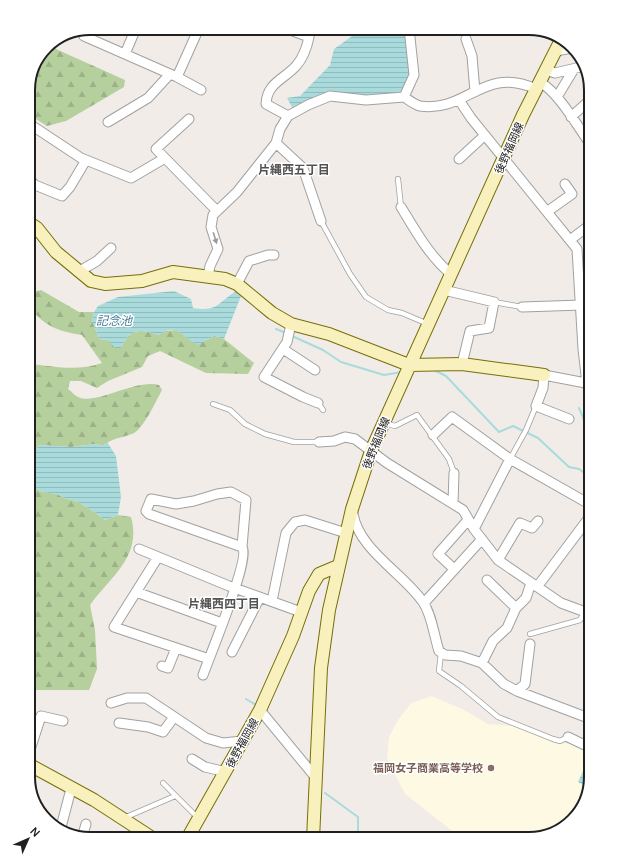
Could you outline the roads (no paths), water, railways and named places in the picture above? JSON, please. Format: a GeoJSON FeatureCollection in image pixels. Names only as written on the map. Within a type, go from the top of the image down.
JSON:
{"type":"FeatureCollection","features":[{"type":"Feature","properties":{"kind":"street"},"geometry":{"type":"LineString","coordinates":[[125,54],[133,35]]}},
{"type":"Feature","properties":{"kind":"street"},"geometry":{"type":"LineString","coordinates":[[108,122],[148,98],[173,75],[195,35]]}},
{"type":"Feature","properties":{"kind":"street"},"geometry":{"type":"LineString","coordinates":[[288,116],[268,107],[266,104],[266,97],[269,88],[298,64],[306,48],[309,37],[304,35]]}},
{"type":"Feature","properties":{"kind":"street"},"geometry":{"type":"LineString","coordinates":[[404,97],[414,75],[410,35]]}},
{"type":"Feature","properties":{"kind":"street"},"geometry":{"type":"LineString","coordinates":[[84,36],[173,75],[201,90]]}},
{"type":"Feature","properties":{"kind":"street"},"geometry":{"type":"LineString","coordinates":[[466,39],[472,56],[475,92]]}},
{"type":"Feature","properties":{"kind":"street","name":"後野福岡線"},"geometry":{"type":"LineString","coordinates":[[192,832],[260,710],[301,612],[308,591],[319,574],[338,566],[352,509],[371,451],[505,157],[559,44]]}},
{"type":"Feature","properties":{"kind":"street"},"geometry":{"type":"LineString","coordinates":[[556,50],[566,49]]}},
{"type":"Feature","properties":{"kind":"street"},"geometry":{"type":"LineString","coordinates":[[546,70],[555,73],[579,68]]}},
{"type":"Feature","properties":{"kind":"street"},"geometry":{"type":"LineString","coordinates":[[557,97],[574,69]]}},
{"type":"Feature","properties":{"kind":"street"},"geometry":{"type":"LineString","coordinates":[[208,276],[210,266],[218,249],[211,227],[214,215],[237,192],[276,143],[280,129],[288,116],[308,105],[330,96],[374,100],[404,97],[419,106],[439,106],[459,100],[490,84],[506,82],[548,87],[557,97],[584,135]]}},
{"type":"Feature","properties":{"kind":"street"},"geometry":{"type":"LineString","coordinates":[[459,100],[485,136],[505,157],[578,251],[584,313]]}},
{"type":"Feature","properties":{"kind":"street"},"geometry":{"type":"LineString","coordinates":[[571,117],[584,105]]}},
{"type":"Feature","properties":{"kind":"street"},"geometry":{"type":"LineString","coordinates":[[189,119],[156,149],[221,208]]}},
{"type":"Feature","properties":{"kind":"street"},"geometry":{"type":"LineString","coordinates":[[35,127],[86,160],[134,178],[165,158]]}},
{"type":"Feature","properties":{"kind":"street"},"geometry":{"type":"LineString","coordinates":[[459,159],[485,136]]}},
{"type":"Feature","properties":{"kind":"street"},"geometry":{"type":"LineString","coordinates":[[276,143],[303,168],[321,221]]}},
{"type":"Feature","properties":{"kind":"street"},"geometry":{"type":"LineString","coordinates":[[35,185],[62,196],[86,160]]}},
{"type":"Feature","properties":{"kind":"street"},"geometry":{"type":"LineString","coordinates":[[548,211],[572,194],[565,184]]}},
{"type":"Feature","properties":{"kind":"street"},"geometry":{"type":"LineString","coordinates":[[401,207],[425,245],[443,267],[451,274]]}},
{"type":"Feature","properties":{"kind":"street"},"geometry":{"type":"LineString","coordinates":[[35,227],[56,252],[78,272],[91,281],[105,284],[142,281],[173,272],[225,279],[237,284],[272,313],[291,324],[329,334],[409,365],[462,364],[584,383]]}},
{"type":"Feature","properties":{"kind":"street"},"geometry":{"type":"LineString","coordinates":[[570,240],[584,229]]}},
{"type":"Feature","properties":{"kind":"street"},"geometry":{"type":"LineString","coordinates":[[78,272],[97,260],[111,248]]}},
{"type":"Feature","properties":{"kind":"street"},"geometry":{"type":"LineString","coordinates":[[237,284],[249,261],[268,255],[274,255]]}},
{"type":"Feature","properties":{"kind":"street"},"geometry":{"type":"LineString","coordinates":[[444,290],[494,302],[489,328],[470,331],[462,364]]}},
{"type":"Feature","properties":{"kind":"street"},"geometry":{"type":"LineString","coordinates":[[522,307],[582,305]]}},
{"type":"Feature","properties":{"kind":"street"},"geometry":{"type":"LineString","coordinates":[[291,324],[288,339],[283,349],[264,377],[321,406]]}},
{"type":"Feature","properties":{"kind":"street"},"geometry":{"type":"LineString","coordinates":[[283,349],[315,370]]}},
{"type":"Feature","properties":{"kind":"street"},"geometry":{"type":"LineString","coordinates":[[544,376],[543,388],[536,406],[569,419]]}},
{"type":"Feature","properties":{"kind":"street"},"geometry":{"type":"LineString","coordinates":[[433,435],[452,417],[510,459],[584,501]]}},
{"type":"Feature","properties":{"kind":"street"},"geometry":{"type":"LineString","coordinates":[[319,442],[351,437],[387,463],[463,510],[474,529],[498,560],[561,603],[584,612]]}},
{"type":"Feature","properties":{"kind":"street"},"geometry":{"type":"LineString","coordinates":[[474,529],[510,459]]}},
{"type":"Feature","properties":{"kind":"street"},"geometry":{"type":"LineString","coordinates":[[453,503],[454,474]]}},
{"type":"Feature","properties":{"kind":"street"},"geometry":{"type":"LineString","coordinates":[[203,675],[236,588],[244,554],[242,547],[246,500],[231,492],[176,504],[151,499],[146,511],[149,514],[242,547]]}},
{"type":"Feature","properties":{"kind":"street"},"geometry":{"type":"LineString","coordinates":[[352,509],[355,525],[377,555],[424,603],[441,653],[445,655],[461,656],[482,663],[504,684],[516,691],[584,716]]}},
{"type":"Feature","properties":{"kind":"street"},"geometry":{"type":"LineString","coordinates":[[272,601],[286,533],[295,522],[305,520],[346,533]]}},
{"type":"Feature","properties":{"kind":"street"},"geometry":{"type":"LineString","coordinates":[[454,569],[438,554],[468,520]]}},
{"type":"Feature","properties":{"kind":"street"},"geometry":{"type":"LineString","coordinates":[[498,560],[520,522],[532,528],[538,521]]}},
{"type":"Feature","properties":{"kind":"street"},"geometry":{"type":"LineString","coordinates":[[482,663],[494,640],[507,628],[516,608],[526,598],[534,585],[584,524]]}},
{"type":"Feature","properties":{"kind":"street"},"geometry":{"type":"LineString","coordinates":[[424,603],[482,539]]}},
{"type":"Feature","properties":{"kind":"street"},"geometry":{"type":"LineString","coordinates":[[139,549],[301,612]]}},
{"type":"Feature","properties":{"kind":"street"},"geometry":{"type":"LineString","coordinates":[[158,557],[114,627],[209,658]]}},
{"type":"Feature","properties":{"kind":"street"},"geometry":{"type":"LineString","coordinates":[[313,832],[321,668],[338,566]]}},
{"type":"Feature","properties":{"kind":"street"},"geometry":{"type":"LineString","coordinates":[[487,580],[516,608]]}},
{"type":"Feature","properties":{"kind":"street"},"geometry":{"type":"LineString","coordinates":[[136,592],[222,623]]}},
{"type":"Feature","properties":{"kind":"street"},"geometry":{"type":"LineString","coordinates":[[232,652],[260,596]]}},
{"type":"Feature","properties":{"kind":"street"},"geometry":{"type":"LineString","coordinates":[[516,691],[525,684],[530,644]]}},
{"type":"Feature","properties":{"kind":"street"},"geometry":{"type":"LineString","coordinates":[[168,668],[176,648]]}},
{"type":"Feature","properties":{"kind":"street"},"geometry":{"type":"LineString","coordinates":[[111,703],[127,698],[146,698],[206,738],[216,742],[231,743],[242,740]]}},
{"type":"Feature","properties":{"kind":"street"},"geometry":{"type":"LineString","coordinates":[[260,710],[316,778]]}},
{"type":"Feature","properties":{"kind":"street"},"geometry":{"type":"LineString","coordinates":[[35,734],[41,716],[63,720]]}},
{"type":"Feature","properties":{"kind":"street"},"geometry":{"type":"LineString","coordinates":[[119,723],[148,727],[163,732],[174,717]]}},
{"type":"Feature","properties":{"kind":"street"},"geometry":{"type":"LineString","coordinates":[[568,737],[584,745]]}},
{"type":"Feature","properties":{"kind":"street"},"geometry":{"type":"LineString","coordinates":[[192,759],[205,767],[226,772]]}},
{"type":"Feature","properties":{"kind":"street"},"geometry":{"type":"LineString","coordinates":[[35,768],[71,789],[94,800],[143,832]]}},
{"type":"Feature","properties":{"kind":"street"},"geometry":{"type":"LineString","coordinates":[[62,825],[71,789]]}},
{"type":"Feature","properties":{"kind":"street"},"geometry":{"type":"LineString","coordinates":[[84,832],[86,824]]}},
{"type":"Feature","properties":{"kind":"lane"},"geometry":{"type":"LineString","coordinates":[[398,180],[401,207]]}},
{"type":"Feature","properties":{"kind":"lane"},"geometry":{"type":"LineString","coordinates":[[321,221],[359,288],[369,300],[388,310],[402,313],[428,324]]}},
{"type":"Feature","properties":{"kind":"lane"},"geometry":{"type":"LineString","coordinates":[[494,302],[522,307]]}},
{"type":"Feature","properties":{"kind":"lane"},"geometry":{"type":"LineString","coordinates":[[213,404],[230,410],[245,424],[265,434],[294,442],[319,442]]}},
{"type":"Feature","properties":{"kind":"lane"},"geometry":{"type":"LineString","coordinates":[[510,459],[526,430],[536,406]]}},
{"type":"Feature","properties":{"kind":"lane"},"geometry":{"type":"LineString","coordinates":[[384,422],[395,426],[417,415],[449,459],[454,474]]}},
{"type":"Feature","properties":{"kind":"lane"},"geometry":{"type":"LineString","coordinates":[[530,634],[580,620],[584,616]]}},
{"type":"Feature","properties":{"kind":"lane"},"geometry":{"type":"LineString","coordinates":[[441,653],[438,671],[461,686],[498,717],[560,741],[568,737]]}},
{"type":"Feature","properties":{"kind":"lane"},"geometry":{"type":"LineString","coordinates":[[163,783],[199,820]]}},
{"type":"Feature","properties":{"kind":"lane"},"geometry":{"type":"LineString","coordinates":[[122,819],[129,814],[175,796]]}},
{"type":"Feature","properties":{"kind":"water"},"geometry":{"type":"Polygon","coordinates":[[[354,35],[406,35],[411,76],[403,92],[352,96],[329,94],[293,109],[287,98],[300,96],[330,65],[334,49],[354,35]]]}},
{"type":"Feature","properties":{"kind":"water","name":"記念池"},"geometry":{"type":"Polygon","coordinates":[[[174,291],[191,299],[193,308],[201,309],[208,309],[217,306],[235,292],[241,296],[224,339],[214,336],[198,345],[175,330],[165,331],[159,335],[137,331],[128,336],[121,348],[115,348],[108,340],[99,339],[92,320],[94,312],[98,306],[118,297],[174,291]]]}},
{"type":"Feature","properties":{"kind":"water"},"geometry":{"type":"Polygon","coordinates":[[[107,442],[116,456],[121,497],[118,515],[105,520],[76,501],[35,488],[35,449],[37,449],[39,445],[71,447],[96,444],[103,446],[107,442]]]}},
{"type":"Feature","properties":{"kind":"water"},"geometry":{"type":"Polygon","coordinates":[[[584,769],[584,785],[578,782],[584,769]]]}},
{"type":"Feature","properties":{"kind":"waterway"},"geometry":{"type":"LineString","coordinates":[[276,329],[286,333]]}},
{"type":"Feature","properties":{"kind":"waterway"},"geometry":{"type":"LineString","coordinates":[[292,336],[323,350],[341,362],[384,375],[402,372]]}},
{"type":"Feature","properties":{"kind":"waterway"},"geometry":{"type":"LineString","coordinates":[[434,370],[446,376],[499,432],[513,426],[538,438],[569,467],[579,469],[584,473]]}},
{"type":"Feature","properties":{"kind":"waterway"},"geometry":{"type":"LineString","coordinates":[[579,408],[584,420]]}},
{"type":"Feature","properties":{"kind":"waterway"},"geometry":{"type":"LineString","coordinates":[[246,699],[256,705]]}},
{"type":"Feature","properties":{"kind":"waterway"},"geometry":{"type":"LineString","coordinates":[[325,793],[358,817],[358,832]]}},
{"type":"Feature","properties":{"kind":"place","name":"福岡女子商業高等学校"},"geometry":{"type":"Point","coordinates":[491,768]}},
{"type":"Feature","properties":{"kind":"district","name":"片縄西五丁目"},"geometry":{"type":"Point","coordinates":[294,170]}},
{"type":"Feature","properties":{"kind":"district","name":"片縄西四丁目"},"geometry":{"type":"Point","coordinates":[224,604]}}]}
